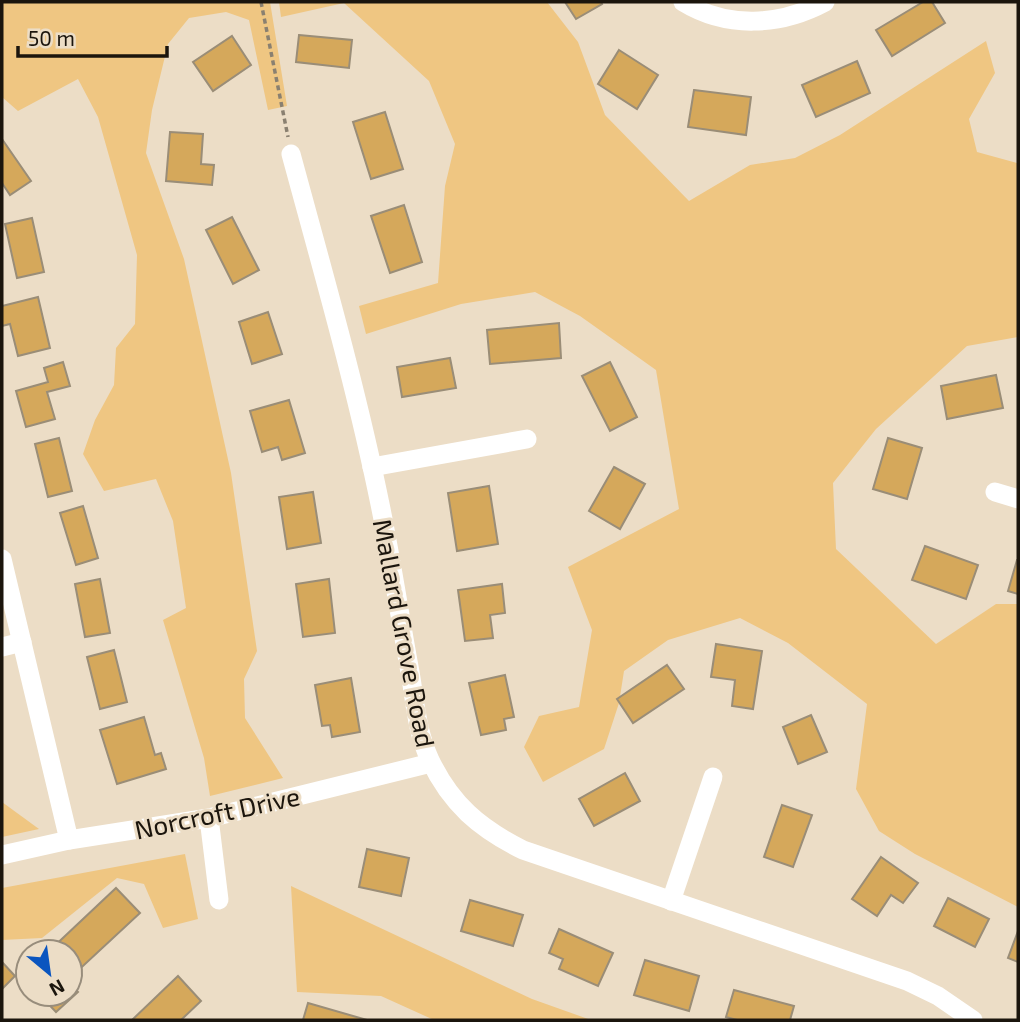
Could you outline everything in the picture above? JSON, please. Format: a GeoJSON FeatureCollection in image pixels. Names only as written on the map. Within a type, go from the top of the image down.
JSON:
{"type":"FeatureCollection","features":[{"type":"Feature","properties":{"kind":"street"},"geometry":{"type":"LineString","coordinates":[[683,2],[706,13],[747,22],[795,15],[825,2]]}},
{"type":"Feature","properties":{"kind":"street","name":"Mallard Grove Road"},"geometry":{"type":"LineString","coordinates":[[291,154],[365,430],[419,725],[431,763],[452,798],[470,817],[495,836],[523,850],[907,981],[938,996],[973,1020]]}},
{"type":"Feature","properties":{"kind":"street"},"geometry":{"type":"LineString","coordinates":[[372,467],[527,439]]}},
{"type":"Feature","properties":{"kind":"street"},"geometry":{"type":"LineString","coordinates":[[995,492],[1018,499]]}},
{"type":"Feature","properties":{"kind":"street"},"geometry":{"type":"LineString","coordinates":[[2,559],[69,840]]}},
{"type":"Feature","properties":{"kind":"street"},"geometry":{"type":"LineString","coordinates":[[2,647],[22,642]]}},
{"type":"Feature","properties":{"kind":"street","name":"Norcroft Drive"},"geometry":{"type":"LineString","coordinates":[[2,855],[69,840],[209,818],[431,763]]}},
{"type":"Feature","properties":{"kind":"street"},"geometry":{"type":"LineString","coordinates":[[671,901],[713,776]]}},
{"type":"Feature","properties":{"kind":"street"},"geometry":{"type":"LineString","coordinates":[[209,818],[219,900]]}},
{"type":"Feature","properties":{"kind":"path"},"geometry":{"type":"LineString","coordinates":[[261,2],[291,154]]}},
{"type":"Feature","properties":{"kind":"shaded area"},"geometry":{"type":"Polygon","coordinates":[[[2,2],[270,2],[287,106],[268,110],[249,20],[226,12],[189,18],[168,44],[152,110],[146,153],[184,259],[231,473],[257,651],[244,679],[245,718],[283,778],[210,796],[204,758],[163,620],[186,608],[173,521],[156,479],[104,491],[83,454],[95,420],[114,385],[116,348],[135,324],[137,255],[98,117],[78,79],[18,111],[2,97],[2,2]]]}},
{"type":"Feature","properties":{"kind":"shaded area"},"geometry":{"type":"Polygon","coordinates":[[[279,2],[547,2],[578,42],[605,115],[689,201],[750,165],[795,158],[840,135],[986,41],[995,73],[969,119],[977,152],[1018,162],[1018,337],[967,346],[876,429],[833,483],[836,549],[936,644],[996,604],[1018,604],[1018,907],[915,854],[879,831],[856,789],[867,704],[788,643],[740,618],[668,640],[624,671],[619,703],[604,749],[543,782],[524,747],[539,716],[579,707],[592,630],[568,567],[679,509],[656,370],[580,316],[535,292],[461,304],[366,334],[359,306],[438,283],[445,186],[455,144],[429,81],[344,3],[281,17],[279,2]]]}},
{"type":"Feature","properties":{"kind":"shaded area"},"geometry":{"type":"Polygon","coordinates":[[[2,802],[39,829],[2,837],[2,802]]]}},
{"type":"Feature","properties":{"kind":"shaded area"},"geometry":{"type":"Polygon","coordinates":[[[185,854],[198,919],[163,928],[144,884],[117,878],[42,938],[2,940],[2,888],[185,854]]]}},
{"type":"Feature","properties":{"kind":"shaded area"},"geometry":{"type":"Polygon","coordinates":[[[291,886],[532,999],[591,1020],[434,1020],[381,996],[297,992],[291,886]]]}},
{"type":"Feature","properties":{"kind":"building"},"geometry":{"type":"Polygon","coordinates":[[[565,2],[601,2],[602,4],[576,19],[565,2]]]}},
{"type":"Feature","properties":{"kind":"building"},"geometry":{"type":"Polygon","coordinates":[[[923,2],[932,2],[945,23],[892,56],[876,30],[923,2]]]}},
{"type":"Feature","properties":{"kind":"building"},"geometry":{"type":"Polygon","coordinates":[[[299,35],[352,40],[349,68],[296,62],[299,35]]]}},
{"type":"Feature","properties":{"kind":"building"},"geometry":{"type":"Polygon","coordinates":[[[232,36],[251,65],[213,91],[193,62],[232,36]]]}},
{"type":"Feature","properties":{"kind":"building"},"geometry":{"type":"Polygon","coordinates":[[[619,50],[658,75],[637,109],[598,84],[619,50]]]}},
{"type":"Feature","properties":{"kind":"building"},"geometry":{"type":"Polygon","coordinates":[[[857,61],[870,93],[816,117],[802,85],[857,61]]]}},
{"type":"Feature","properties":{"kind":"building"},"geometry":{"type":"Polygon","coordinates":[[[694,90],[751,97],[746,135],[688,127],[694,90]]]}},
{"type":"Feature","properties":{"kind":"building"},"geometry":{"type":"Polygon","coordinates":[[[385,112],[403,169],[371,179],[353,122],[385,112]]]}},
{"type":"Feature","properties":{"kind":"building"},"geometry":{"type":"Polygon","coordinates":[[[170,132],[203,134],[201,164],[214,165],[212,185],[166,181],[170,132]]]}},
{"type":"Feature","properties":{"kind":"building"},"geometry":{"type":"Polygon","coordinates":[[[2,139],[31,181],[10,195],[2,183],[2,139]]]}},
{"type":"Feature","properties":{"kind":"building"},"geometry":{"type":"Polygon","coordinates":[[[404,205],[422,262],[390,273],[371,216],[404,205]]]}},
{"type":"Feature","properties":{"kind":"building"},"geometry":{"type":"Polygon","coordinates":[[[232,217],[259,270],[233,284],[206,230],[232,217]]]}},
{"type":"Feature","properties":{"kind":"building"},"geometry":{"type":"Polygon","coordinates":[[[32,218],[44,272],[17,278],[5,224],[32,218]]]}},
{"type":"Feature","properties":{"kind":"building"},"geometry":{"type":"Polygon","coordinates":[[[38,297],[50,348],[18,356],[10,324],[2,326],[2,306],[38,297]]]}},
{"type":"Feature","properties":{"kind":"building"},"geometry":{"type":"Polygon","coordinates":[[[268,312],[282,354],[252,364],[239,322],[268,312]]]}},
{"type":"Feature","properties":{"kind":"building"},"geometry":{"type":"Polygon","coordinates":[[[559,323],[561,358],[490,364],[487,330],[559,323]]]}},
{"type":"Feature","properties":{"kind":"building"},"geometry":{"type":"Polygon","coordinates":[[[450,358],[456,388],[402,397],[397,367],[450,358]]]}},
{"type":"Feature","properties":{"kind":"building"},"geometry":{"type":"Polygon","coordinates":[[[63,362],[70,386],[47,392],[55,419],[26,427],[16,391],[48,382],[44,368],[63,362]]]}},
{"type":"Feature","properties":{"kind":"building"},"geometry":{"type":"Polygon","coordinates":[[[610,362],[637,417],[610,431],[582,376],[610,362]]]}},
{"type":"Feature","properties":{"kind":"building"},"geometry":{"type":"Polygon","coordinates":[[[996,375],[1003,408],[947,419],[941,386],[996,375]]]}},
{"type":"Feature","properties":{"kind":"building"},"geometry":{"type":"Polygon","coordinates":[[[289,400],[305,453],[282,460],[278,447],[262,452],[250,411],[289,400]]]}},
{"type":"Feature","properties":{"kind":"building"},"geometry":{"type":"Polygon","coordinates":[[[59,438],[72,491],[48,497],[35,444],[59,438]]]}},
{"type":"Feature","properties":{"kind":"building"},"geometry":{"type":"Polygon","coordinates":[[[888,438],[922,448],[907,499],[873,489],[888,438]]]}},
{"type":"Feature","properties":{"kind":"building"},"geometry":{"type":"Polygon","coordinates":[[[614,467],[645,484],[620,529],[589,511],[614,467]]]}},
{"type":"Feature","properties":{"kind":"building"},"geometry":{"type":"Polygon","coordinates":[[[489,486],[498,544],[457,551],[448,493],[489,486]]]}},
{"type":"Feature","properties":{"kind":"building"},"geometry":{"type":"Polygon","coordinates":[[[313,492],[321,543],[287,549],[279,497],[313,492]]]}},
{"type":"Feature","properties":{"kind":"building"},"geometry":{"type":"Polygon","coordinates":[[[83,506],[98,558],[76,565],[60,513],[83,506]]]}},
{"type":"Feature","properties":{"kind":"building"},"geometry":{"type":"Polygon","coordinates":[[[925,546],[978,565],[966,599],[912,580],[925,546]]]}},
{"type":"Feature","properties":{"kind":"building"},"geometry":{"type":"Polygon","coordinates":[[[1018,560],[1018,594],[1008,591],[1018,560]]]}},
{"type":"Feature","properties":{"kind":"building"},"geometry":{"type":"Polygon","coordinates":[[[100,579],[110,633],[85,637],[75,584],[100,579]]]}},
{"type":"Feature","properties":{"kind":"building"},"geometry":{"type":"Polygon","coordinates":[[[329,579],[335,633],[303,637],[296,584],[329,579]]]}},
{"type":"Feature","properties":{"kind":"building"},"geometry":{"type":"Polygon","coordinates":[[[502,584],[505,613],[490,615],[493,638],[465,641],[458,590],[502,584]]]}},
{"type":"Feature","properties":{"kind":"building"},"geometry":{"type":"Polygon","coordinates":[[[716,644],[762,651],[753,709],[732,706],[735,680],[711,677],[716,644]]]}},
{"type":"Feature","properties":{"kind":"building"},"geometry":{"type":"Polygon","coordinates":[[[114,650],[127,702],[100,709],[87,657],[114,650]]]}},
{"type":"Feature","properties":{"kind":"building"},"geometry":{"type":"Polygon","coordinates":[[[667,665],[684,689],[633,723],[617,699],[667,665]]]}},
{"type":"Feature","properties":{"kind":"building"},"geometry":{"type":"Polygon","coordinates":[[[505,675],[514,717],[504,719],[506,730],[481,735],[469,683],[505,675]]]}},
{"type":"Feature","properties":{"kind":"building"},"geometry":{"type":"Polygon","coordinates":[[[351,678],[360,732],[332,737],[330,725],[322,726],[315,685],[351,678]]]}},
{"type":"Feature","properties":{"kind":"building"},"geometry":{"type":"Polygon","coordinates":[[[811,715],[827,752],[798,764],[783,727],[811,715]]]}},
{"type":"Feature","properties":{"kind":"building"},"geometry":{"type":"Polygon","coordinates":[[[144,717],[155,755],[161,753],[166,769],[117,784],[100,730],[144,717]]]}},
{"type":"Feature","properties":{"kind":"building"},"geometry":{"type":"Polygon","coordinates":[[[625,773],[640,801],[594,826],[579,799],[625,773]]]}},
{"type":"Feature","properties":{"kind":"building"},"geometry":{"type":"Polygon","coordinates":[[[782,805],[812,815],[793,867],[764,857],[782,805]]]}},
{"type":"Feature","properties":{"kind":"building"},"geometry":{"type":"Polygon","coordinates":[[[367,849],[409,858],[401,896],[359,887],[367,849]]]}},
{"type":"Feature","properties":{"kind":"building"},"geometry":{"type":"Polygon","coordinates":[[[881,857],[918,883],[903,903],[891,895],[877,916],[852,899],[881,857]]]}},
{"type":"Feature","properties":{"kind":"building"},"geometry":{"type":"Polygon","coordinates":[[[116,888],[140,913],[84,965],[84,938],[63,938],[116,888]]]}},
{"type":"Feature","properties":{"kind":"building"},"geometry":{"type":"Polygon","coordinates":[[[948,898],[989,919],[975,947],[934,926],[948,898]]]}},
{"type":"Feature","properties":{"kind":"building"},"geometry":{"type":"Polygon","coordinates":[[[470,900],[523,915],[513,946],[461,931],[470,900]]]}},
{"type":"Feature","properties":{"kind":"building"},"geometry":{"type":"Polygon","coordinates":[[[559,929],[613,953],[598,986],[559,969],[563,959],[549,953],[559,929]]]}},
{"type":"Feature","properties":{"kind":"building"},"geometry":{"type":"Polygon","coordinates":[[[1018,931],[1018,962],[1008,958],[1018,931]]]}},
{"type":"Feature","properties":{"kind":"building"},"geometry":{"type":"Polygon","coordinates":[[[645,960],[699,976],[689,1011],[634,995],[645,960]]]}},
{"type":"Feature","properties":{"kind":"building"},"geometry":{"type":"Polygon","coordinates":[[[2,962],[14,977],[2,989],[2,962]]]}},
{"type":"Feature","properties":{"kind":"building"},"geometry":{"type":"Polygon","coordinates":[[[178,976],[201,1001],[181,1020],[132,1020],[178,976]]]}},
{"type":"Feature","properties":{"kind":"building"},"geometry":{"type":"Polygon","coordinates":[[[734,990],[794,1006],[790,1020],[737,1020],[726,1017],[734,990]]]}},
{"type":"Feature","properties":{"kind":"building"},"geometry":{"type":"Polygon","coordinates":[[[308,1003],[367,1020],[303,1020],[308,1003]]]}}]}
